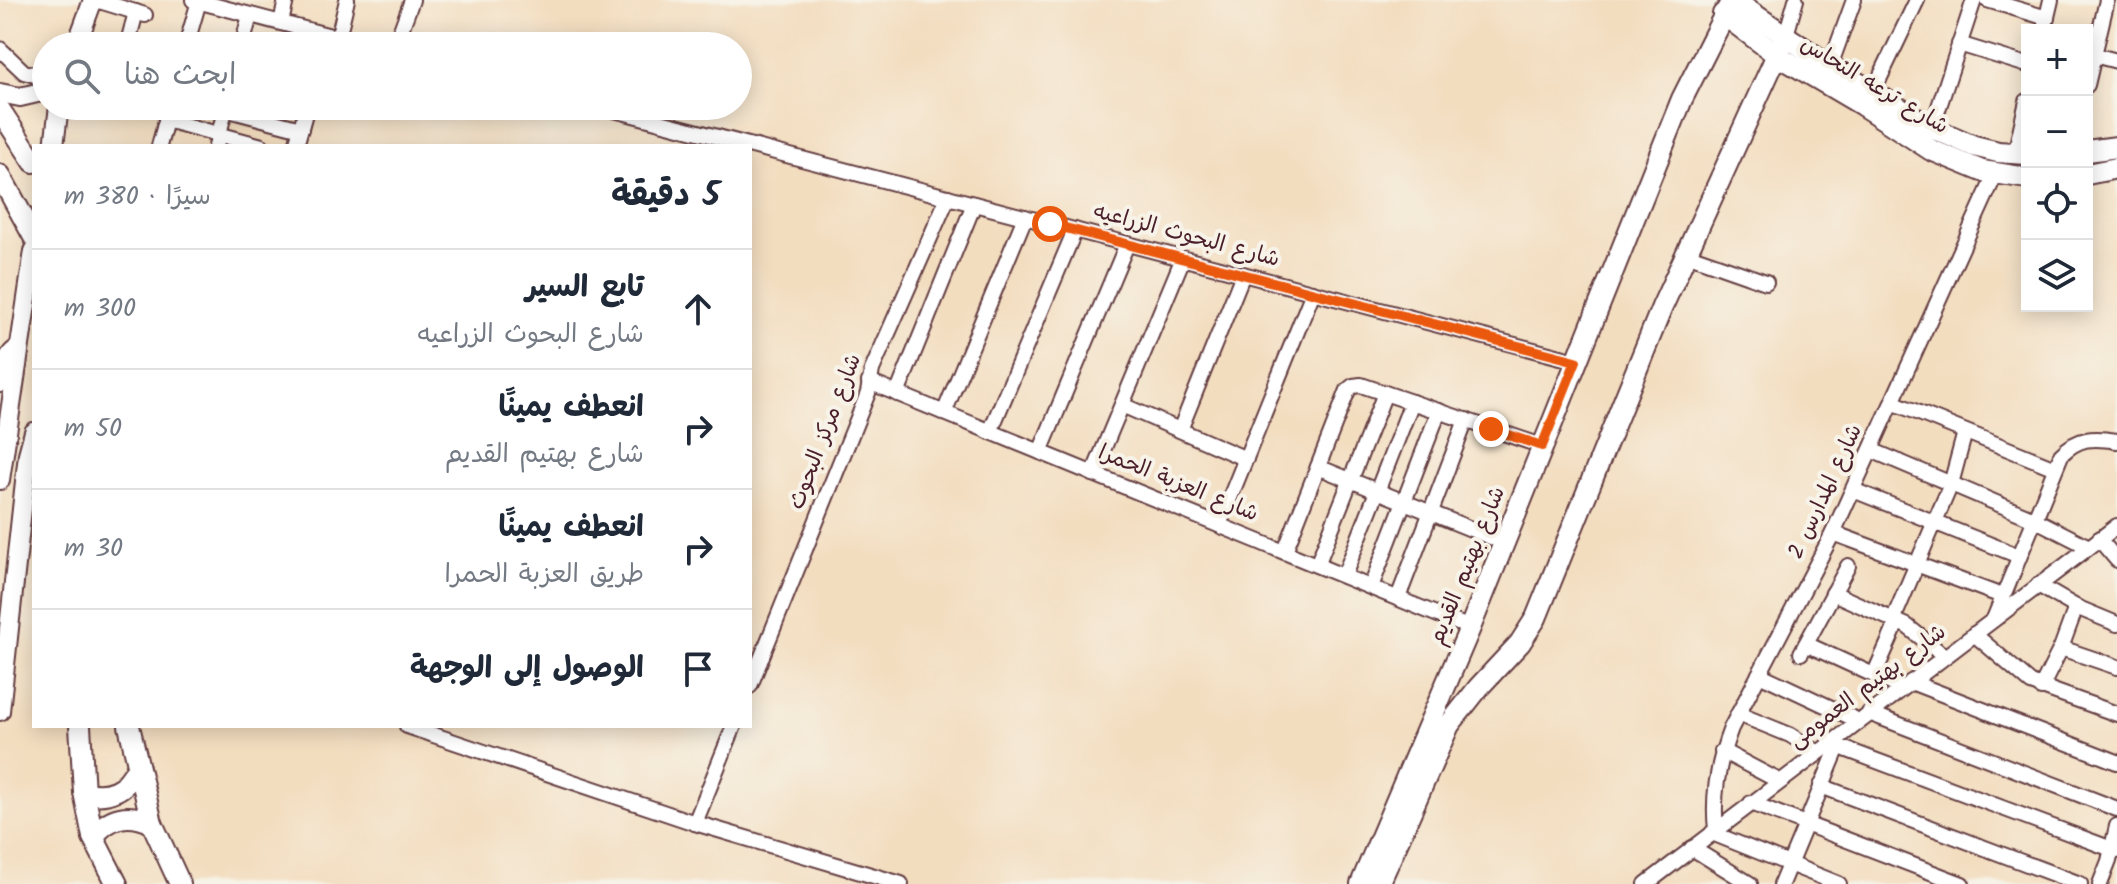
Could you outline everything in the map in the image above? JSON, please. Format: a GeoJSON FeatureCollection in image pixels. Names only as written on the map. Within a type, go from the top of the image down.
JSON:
{"type":"FeatureCollection","features":[{"type":"Feature","properties":{"kind":"main road","name":"شارع ترعه النحاس"},"geometry":{"type":"LineString","coordinates":[[1726,3],[1786,35],[1830,66],[1932,128],[1974,146],[2021,154]]}},
{"type":"Feature","properties":{"kind":"main road","name":"شارع ترعه النحاس"},"geometry":{"type":"LineString","coordinates":[[1726,3],[1777,55],[1931,150],[1960,164],[1995,175],[2021,177]]}},
{"type":"Feature","properties":{"kind":"main road","name":"شارع بهتيم القديم"},"geometry":{"type":"LineString","coordinates":[[1361,884],[1470,628],[1682,99],[1726,3]]}},
{"type":"Feature","properties":{"kind":"main road"},"geometry":{"type":"LineString","coordinates":[[1379,884],[1449,725],[1520,643],[1536,618],[1686,254],[1786,35]]}},
{"type":"Feature","properties":{"kind":"main road"},"geometry":{"type":"LineString","coordinates":[[0,110],[32,159]]}},
{"type":"Feature","properties":{"kind":"main road"},"geometry":{"type":"LineString","coordinates":[[2093,150],[2117,147]]}},
{"type":"Feature","properties":{"kind":"main road"},"geometry":{"type":"LineString","coordinates":[[2093,173],[2117,168]]}},
{"type":"Feature","properties":{"kind":"main road"},"geometry":{"type":"LineString","coordinates":[[0,175],[32,233]]}},
{"type":"Feature","properties":{"kind":"main road"},"geometry":{"type":"LineString","coordinates":[[80,728],[84,792],[93,837],[117,884]]}},
{"type":"Feature","properties":{"kind":"main road"},"geometry":{"type":"LineString","coordinates":[[129,728],[152,823],[180,884]]}},
{"type":"Feature","properties":{"kind":"main road"},"geometry":{"type":"LineString","coordinates":[[84,792],[98,795],[112,793],[130,780],[137,767]]}},
{"type":"Feature","properties":{"kind":"main road"},"geometry":{"type":"LineString","coordinates":[[93,837],[100,828],[119,817],[142,818],[152,823]]}},
{"type":"Feature","properties":{"kind":"street"},"geometry":{"type":"LineString","coordinates":[[82,32],[95,0],[141,14],[133,32]]}},
{"type":"Feature","properties":{"kind":"street"},"geometry":{"type":"LineString","coordinates":[[281,23],[286,0]]}},
{"type":"Feature","properties":{"kind":"street"},"geometry":{"type":"LineString","coordinates":[[333,32],[347,0]]}},
{"type":"Feature","properties":{"kind":"street"},"geometry":{"type":"LineString","coordinates":[[400,32],[412,0]]}},
{"type":"Feature","properties":{"kind":"street"},"geometry":{"type":"LineString","coordinates":[[1786,35],[1796,0]]}},
{"type":"Feature","properties":{"kind":"street"},"geometry":{"type":"LineString","coordinates":[[1830,66],[1854,0]]}},
{"type":"Feature","properties":{"kind":"street"},"geometry":{"type":"LineString","coordinates":[[1873,92],[1917,0]]}},
{"type":"Feature","properties":{"kind":"street"},"geometry":{"type":"LineString","coordinates":[[1932,128],[1974,0]]}},
{"type":"Feature","properties":{"kind":"street"},"geometry":{"type":"LineString","coordinates":[[1987,0],[2045,24],[2051,0]]}},
{"type":"Feature","properties":{"kind":"street"},"geometry":{"type":"LineString","coordinates":[[189,32],[196,1],[224,4],[306,32]]}},
{"type":"Feature","properties":{"kind":"street"},"geometry":{"type":"LineString","coordinates":[[2093,59],[2110,7]]}},
{"type":"Feature","properties":{"kind":"street"},"geometry":{"type":"LineString","coordinates":[[246,32],[250,15]]}},
{"type":"Feature","properties":{"kind":"street"},"geometry":{"type":"LineString","coordinates":[[1959,44],[2021,63]]}},
{"type":"Feature","properties":{"kind":"street"},"geometry":{"type":"LineString","coordinates":[[0,49],[24,72],[32,74]]}},
{"type":"Feature","properties":{"kind":"street"},"geometry":{"type":"LineString","coordinates":[[2094,55],[2117,61]]}},
{"type":"Feature","properties":{"kind":"street"},"geometry":{"type":"LineString","coordinates":[[0,93],[20,97],[32,94]]}},
{"type":"Feature","properties":{"kind":"street"},"geometry":{"type":"LineString","coordinates":[[57,144],[58,120]]}},
{"type":"Feature","properties":{"kind":"street"},"geometry":{"type":"LineString","coordinates":[[160,144],[166,120]]}},
{"type":"Feature","properties":{"kind":"street"},"geometry":{"type":"LineString","coordinates":[[181,120],[218,140],[247,144]]}},
{"type":"Feature","properties":{"kind":"street"},"geometry":{"type":"LineString","coordinates":[[218,140],[220,120]]}},
{"type":"Feature","properties":{"kind":"street"},"geometry":{"type":"LineString","coordinates":[[269,120],[301,129]]}},
{"type":"Feature","properties":{"kind":"street"},"geometry":{"type":"LineString","coordinates":[[297,144],[303,120]]}},
{"type":"Feature","properties":{"kind":"street","name":"شارع البحوث الزراعيه"},"geometry":{"type":"LineString","coordinates":[[653,120],[745,144]]}},
{"type":"Feature","properties":{"kind":"street","name":"شارع البحوث الزراعيه"},"geometry":{"type":"LineString","coordinates":[[752,146],[1576,361]]}},
{"type":"Feature","properties":{"kind":"street","name":"شارع المدارس 2"},"geometry":{"type":"LineString","coordinates":[[1714,832],[1715,787],[1722,751],[1738,714],[1833,533],[1995,175]]}},
{"type":"Feature","properties":{"kind":"street","name":"شارع مركز البحوث"},"geometry":{"type":"LineString","coordinates":[[752,681],[868,393],[869,382],[948,197]]}},
{"type":"Feature","properties":{"kind":"street"},"geometry":{"type":"LineString","coordinates":[[897,394],[974,204]]}},
{"type":"Feature","properties":{"kind":"street"},"geometry":{"type":"LineString","coordinates":[[944,413],[1025,217]]}},
{"type":"Feature","properties":{"kind":"street"},"geometry":{"type":"LineString","coordinates":[[990,432],[1075,230]]}},
{"type":"Feature","properties":{"kind":"street"},"geometry":{"type":"LineString","coordinates":[[1040,452],[1127,244]]}},
{"type":"Feature","properties":{"kind":"street"},"geometry":{"type":"LineString","coordinates":[[1686,254],[1766,282]]}},
{"type":"Feature","properties":{"kind":"street"},"geometry":{"type":"LineString","coordinates":[[1093,474],[1183,258]]}},
{"type":"Feature","properties":{"kind":"street"},"geometry":{"type":"LineString","coordinates":[[0,480],[32,264]]}},
{"type":"Feature","properties":{"kind":"street"},"geometry":{"type":"LineString","coordinates":[[1180,430],[1243,274]]}},
{"type":"Feature","properties":{"kind":"street"},"geometry":{"type":"LineString","coordinates":[[1219,525],[1313,292]]}},
{"type":"Feature","properties":{"kind":"street"},"geometry":{"type":"LineString","coordinates":[[0,385],[4,362],[14,347],[20,345]]}},
{"type":"Feature","properties":{"kind":"street","name":"شارع العزبة الحمرا"},"geometry":{"type":"LineString","coordinates":[[869,382],[1470,628]]}},
{"type":"Feature","properties":{"kind":"street"},"geometry":{"type":"LineString","coordinates":[[1285,551],[1350,388],[1357,384],[1542,446]]}},
{"type":"Feature","properties":{"kind":"street"},"geometry":{"type":"LineString","coordinates":[[1317,565],[1385,393]]}},
{"type":"Feature","properties":{"kind":"street"},"geometry":{"type":"LineString","coordinates":[[1344,576],[1412,402]]}},
{"type":"Feature","properties":{"kind":"street"},"geometry":{"type":"LineString","coordinates":[[1892,402],[2055,468]]}},
{"type":"Feature","properties":{"kind":"street"},"geometry":{"type":"LineString","coordinates":[[1122,405],[1246,459]]}},
{"type":"Feature","properties":{"kind":"street"},"geometry":{"type":"LineString","coordinates":[[1371,587],[1439,411]]}},
{"type":"Feature","properties":{"kind":"street"},"geometry":{"type":"LineString","coordinates":[[1398,598],[1466,420]]}},
{"type":"Feature","properties":{"kind":"street"},"geometry":{"type":"LineString","coordinates":[[1874,675],[1951,484],[1965,432]]}},
{"type":"Feature","properties":{"kind":"street"},"geometry":{"type":"LineString","coordinates":[[1994,619],[2061,455],[2083,439],[2098,437],[2117,441]]}},
{"type":"Feature","properties":{"kind":"street"},"geometry":{"type":"LineString","coordinates":[[0,711],[32,439]]}},
{"type":"Feature","properties":{"kind":"street"},"geometry":{"type":"LineString","coordinates":[[1871,450],[2094,543],[2117,560]]}},
{"type":"Feature","properties":{"kind":"street"},"geometry":{"type":"LineString","coordinates":[[1318,467],[1503,542]]}},
{"type":"Feature","properties":{"kind":"street"},"geometry":{"type":"LineString","coordinates":[[1853,490],[2019,556]]}},
{"type":"Feature","properties":{"kind":"street","name":"شارع بهتيم العمومى"},"geometry":{"type":"LineString","coordinates":[[1646,884],[2117,526]]}},
{"type":"Feature","properties":{"kind":"street"},"geometry":{"type":"LineString","coordinates":[[1833,533],[2002,596]]}},
{"type":"Feature","properties":{"kind":"street"},"geometry":{"type":"LineString","coordinates":[[1848,566],[1804,648],[2117,762]]}},
{"type":"Feature","properties":{"kind":"street"},"geometry":{"type":"LineString","coordinates":[[2038,585],[2076,607],[2117,624]]}},
{"type":"Feature","properties":{"kind":"street"},"geometry":{"type":"LineString","coordinates":[[1833,593],[1895,620],[1927,640],[1944,656]]}},
{"type":"Feature","properties":{"kind":"street"},"geometry":{"type":"LineString","coordinates":[[2041,688],[2061,648],[2076,607]]}},
{"type":"Feature","properties":{"kind":"street"},"geometry":{"type":"LineString","coordinates":[[1974,634],[2023,677],[2041,688],[2117,714]]}},
{"type":"Feature","properties":{"kind":"street"},"geometry":{"type":"LineString","coordinates":[[2061,648],[2117,667]]}},
{"type":"Feature","properties":{"kind":"street"},"geometry":{"type":"LineString","coordinates":[[1759,674],[1864,717],[2117,809]]}},
{"type":"Feature","properties":{"kind":"street"},"geometry":{"type":"LineString","coordinates":[[1738,714],[2115,850]]}},
{"type":"Feature","properties":{"kind":"street"},"geometry":{"type":"LineString","coordinates":[[413,728],[695,823],[901,884]]}},
{"type":"Feature","properties":{"kind":"street"},"geometry":{"type":"LineString","coordinates":[[695,823],[733,728]]}},
{"type":"Feature","properties":{"kind":"street"},"geometry":{"type":"LineString","coordinates":[[1781,884],[1821,786],[1828,747]]}},
{"type":"Feature","properties":{"kind":"street"},"geometry":{"type":"LineString","coordinates":[[1722,751],[1779,781]]}},
{"type":"Feature","properties":{"kind":"street"},"geometry":{"type":"LineString","coordinates":[[1821,786],[2080,884]]}},
{"type":"Feature","properties":{"kind":"street"},"geometry":{"type":"LineString","coordinates":[[1751,803],[1962,884]]}},
{"type":"Feature","properties":{"kind":"street"},"geometry":{"type":"LineString","coordinates":[[2100,884],[2115,850],[2117,826]]}},
{"type":"Feature","properties":{"kind":"street"},"geometry":{"type":"LineString","coordinates":[[1714,832],[1839,884]]}},
{"type":"Feature","properties":{"kind":"street"},"geometry":{"type":"LineString","coordinates":[[1692,848],[1750,884]]}},
{"type":"Feature","properties":{"kind":"route"},"geometry":{"type":"LineString","coordinates":[[1050,224],[1576,361],[1542,446],[1491,429]]}}]}
